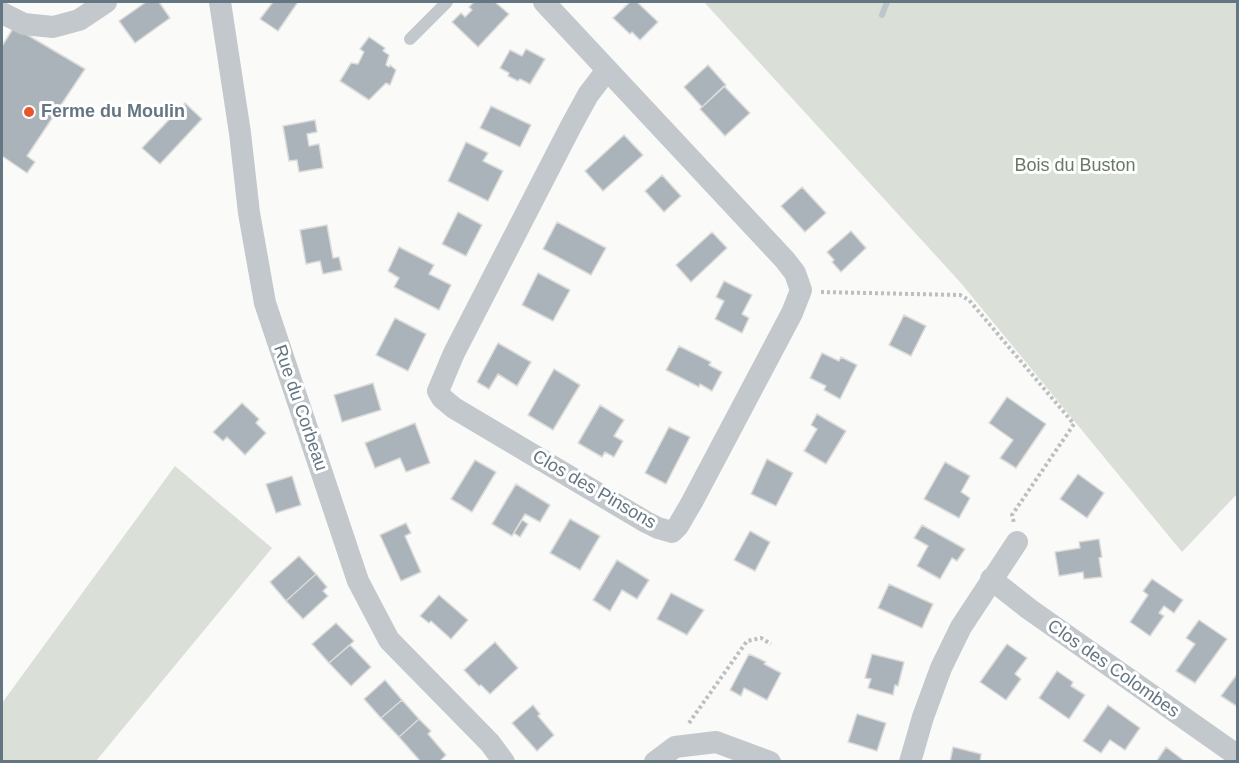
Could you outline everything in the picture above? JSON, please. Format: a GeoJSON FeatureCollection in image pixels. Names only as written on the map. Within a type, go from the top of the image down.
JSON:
{"type":"FeatureCollection","features":[{"type":"Feature","properties":{"kind":"street"},"geometry":{"type":"LineString","coordinates":[[2,13],[24,24],[53,27],[78,20],[106,2]]}},
{"type":"Feature","properties":{"kind":"street","name":"Rue du Corbeau"},"geometry":{"type":"LineString","coordinates":[[220,2],[240,133],[249,213],[266,303],[358,581],[389,640],[490,743],[504,762]]}},
{"type":"Feature","properties":{"kind":"street"},"geometry":{"type":"LineString","coordinates":[[544,2],[648,110],[785,260],[795,273],[801,290]]}},
{"type":"Feature","properties":{"kind":"street","name":"Clos des Pinsons"},"geometry":{"type":"LineString","coordinates":[[607,70],[588,95],[571,126],[454,353],[439,384],[438,391],[442,398],[454,408],[646,522],[672,532],[692,502],[792,313],[801,290]]}},
{"type":"Feature","properties":{"kind":"street"},"geometry":{"type":"LineString","coordinates":[[910,762],[941,668],[962,627],[1017,542]]}},
{"type":"Feature","properties":{"kind":"street","name":"Clos des Colombes"},"geometry":{"type":"LineString","coordinates":[[992,579],[1029,609],[1238,756]]}},
{"type":"Feature","properties":{"kind":"street"},"geometry":{"type":"LineString","coordinates":[[655,762],[675,747],[716,742],[770,762]]}},
{"type":"Feature","properties":{"kind":"lane"},"geometry":{"type":"LineString","coordinates":[[410,39],[447,2]]}},
{"type":"Feature","properties":{"kind":"path"},"geometry":{"type":"LineString","coordinates":[[801,290],[960,295],[969,300],[1074,424],[1012,515],[1017,542]]}},
{"type":"Feature","properties":{"kind":"path"},"geometry":{"type":"LineString","coordinates":[[675,747],[747,641],[761,638],[771,644]]}},
{"type":"Feature","properties":{"kind":"green space","name":"Bois du Buston"},"geometry":{"type":"Polygon","coordinates":[[[704,2],[1237,2],[1237,494],[1182,552],[960,282],[704,2]]]}},
{"type":"Feature","properties":{"kind":"green space"},"geometry":{"type":"Polygon","coordinates":[[[175,466],[272,548],[96,761],[2,761],[2,703],[175,466]]]}},
{"type":"Feature","properties":{"kind":"building"},"geometry":{"type":"Polygon","coordinates":[[[146,2],[159,2],[170,18],[135,43],[119,21],[146,2]]]}},
{"type":"Feature","properties":{"kind":"building"},"geometry":{"type":"Polygon","coordinates":[[[273,2],[298,2],[278,31],[260,19],[273,2]]]}},
{"type":"Feature","properties":{"kind":"building"},"geometry":{"type":"Polygon","coordinates":[[[474,2],[495,2],[509,14],[478,47],[452,22],[461,13],[465,17],[472,10],[469,7],[474,2]]]}},
{"type":"Feature","properties":{"kind":"building"},"geometry":{"type":"Polygon","coordinates":[[[630,2],[637,2],[658,22],[640,40],[613,18],[630,2]]]}},
{"type":"Feature","properties":{"kind":"building","name":"Ferme du Moulin"},"geometry":{"type":"Polygon","coordinates":[[[14,27],[85,69],[27,156],[35,162],[27,173],[2,156],[2,46],[14,27]]]}},
{"type":"Feature","properties":{"kind":"building"},"geometry":{"type":"Polygon","coordinates":[[[369,37],[385,48],[383,51],[389,55],[386,65],[396,70],[390,85],[386,83],[369,100],[340,81],[351,63],[358,64],[364,52],[360,49],[369,37]]]}},
{"type":"Feature","properties":{"kind":"building"},"geometry":{"type":"Polygon","coordinates":[[[526,49],[545,59],[530,84],[508,76],[509,73],[500,68],[510,50],[522,56],[526,49]]]}},
{"type":"Feature","properties":{"kind":"building"},"geometry":{"type":"Polygon","coordinates":[[[708,65],[726,85],[702,107],[684,87],[708,65]]]}},
{"type":"Feature","properties":{"kind":"building"},"geometry":{"type":"Polygon","coordinates":[[[724,86],[750,113],[725,136],[700,109],[724,86]]]}},
{"type":"Feature","properties":{"kind":"building"},"geometry":{"type":"Polygon","coordinates":[[[185,103],[202,119],[160,164],[142,148],[185,103]]]}},
{"type":"Feature","properties":{"kind":"building"},"geometry":{"type":"Polygon","coordinates":[[[491,106],[531,125],[520,147],[480,128],[491,106]]]}},
{"type":"Feature","properties":{"kind":"building"},"geometry":{"type":"Polygon","coordinates":[[[315,120],[317,132],[307,134],[309,146],[319,144],[323,168],[299,172],[297,160],[289,161],[283,126],[315,120]]]}},
{"type":"Feature","properties":{"kind":"building"},"geometry":{"type":"Polygon","coordinates":[[[624,135],[643,155],[603,191],[585,171],[624,135]]]}},
{"type":"Feature","properties":{"kind":"building"},"geometry":{"type":"Polygon","coordinates":[[[466,142],[488,153],[483,161],[503,171],[488,201],[448,181],[466,142]]]}},
{"type":"Feature","properties":{"kind":"building"},"geometry":{"type":"Polygon","coordinates":[[[662,175],[681,196],[664,212],[645,191],[662,175]]]}},
{"type":"Feature","properties":{"kind":"building"},"geometry":{"type":"Polygon","coordinates":[[[802,187],[826,213],[805,232],[781,206],[802,187]]]}},
{"type":"Feature","properties":{"kind":"building"},"geometry":{"type":"Polygon","coordinates":[[[458,212],[482,225],[466,256],[442,244],[458,212]]]}},
{"type":"Feature","properties":{"kind":"building"},"geometry":{"type":"Polygon","coordinates":[[[557,222],[606,248],[591,275],[543,249],[557,222]]]}},
{"type":"Feature","properties":{"kind":"building"},"geometry":{"type":"Polygon","coordinates":[[[327,225],[333,258],[339,257],[342,270],[323,274],[320,261],[306,264],[300,230],[327,225]]]}},
{"type":"Feature","properties":{"kind":"building"},"geometry":{"type":"Polygon","coordinates":[[[851,231],[866,248],[841,272],[827,252],[851,231]]]}},
{"type":"Feature","properties":{"kind":"building"},"geometry":{"type":"Polygon","coordinates":[[[712,232],[727,248],[691,282],[676,265],[712,232]]]}},
{"type":"Feature","properties":{"kind":"building"},"geometry":{"type":"Polygon","coordinates":[[[399,247],[434,265],[429,274],[451,285],[439,310],[394,287],[399,278],[388,271],[399,247]]]}},
{"type":"Feature","properties":{"kind":"building"},"geometry":{"type":"Polygon","coordinates":[[[538,273],[570,290],[553,321],[522,305],[538,273]]]}},
{"type":"Feature","properties":{"kind":"building"},"geometry":{"type":"Polygon","coordinates":[[[724,281],[752,295],[742,314],[749,318],[742,333],[715,319],[724,301],[716,297],[724,281]]]}},
{"type":"Feature","properties":{"kind":"building"},"geometry":{"type":"Polygon","coordinates":[[[904,315],[926,326],[911,356],[889,345],[904,315]]]}},
{"type":"Feature","properties":{"kind":"building"},"geometry":{"type":"Polygon","coordinates":[[[395,318],[426,334],[408,371],[376,355],[395,318]]]}},
{"type":"Feature","properties":{"kind":"building"},"geometry":{"type":"Polygon","coordinates":[[[498,343],[531,362],[517,386],[498,374],[489,389],[477,382],[498,343]]]}},
{"type":"Feature","properties":{"kind":"building"},"geometry":{"type":"Polygon","coordinates":[[[679,346],[711,362],[709,365],[722,372],[712,391],[666,370],[679,346]]]}},
{"type":"Feature","properties":{"kind":"building"},"geometry":{"type":"Polygon","coordinates":[[[822,353],[839,361],[841,357],[857,365],[840,399],[824,390],[826,386],[810,378],[822,353]]]}},
{"type":"Feature","properties":{"kind":"building"},"geometry":{"type":"Polygon","coordinates":[[[554,369],[580,385],[553,430],[528,415],[554,369]]]}},
{"type":"Feature","properties":{"kind":"building"},"geometry":{"type":"Polygon","coordinates":[[[373,383],[381,410],[342,422],[334,395],[373,383]]]}},
{"type":"Feature","properties":{"kind":"building"},"geometry":{"type":"Polygon","coordinates":[[[1007,397],[1046,424],[1016,468],[1000,458],[1013,440],[989,423],[1007,397]]]}},
{"type":"Feature","properties":{"kind":"building"},"geometry":{"type":"Polygon","coordinates":[[[242,403],[259,419],[256,423],[266,433],[245,455],[227,437],[223,441],[213,432],[242,403]]]}},
{"type":"Feature","properties":{"kind":"building"},"geometry":{"type":"Polygon","coordinates":[[[600,405],[624,420],[614,436],[623,441],[614,457],[605,452],[602,457],[578,443],[600,405]]]}},
{"type":"Feature","properties":{"kind":"building"},"geometry":{"type":"Polygon","coordinates":[[[817,414],[846,431],[826,464],[804,451],[817,429],[811,425],[817,414]]]}},
{"type":"Feature","properties":{"kind":"building"},"geometry":{"type":"Polygon","coordinates":[[[415,423],[430,463],[406,472],[400,458],[375,468],[365,443],[415,423]]]}},
{"type":"Feature","properties":{"kind":"building"},"geometry":{"type":"Polygon","coordinates":[[[669,427],[690,437],[666,484],[645,473],[669,427]]]}},
{"type":"Feature","properties":{"kind":"building"},"geometry":{"type":"Polygon","coordinates":[[[767,459],[793,473],[776,506],[751,494],[767,459]]]}},
{"type":"Feature","properties":{"kind":"building"},"geometry":{"type":"Polygon","coordinates":[[[475,460],[496,472],[472,512],[451,499],[475,460]]]}},
{"type":"Feature","properties":{"kind":"building"},"geometry":{"type":"Polygon","coordinates":[[[945,462],[970,476],[961,492],[970,498],[959,518],[924,499],[945,462]]]}},
{"type":"Feature","properties":{"kind":"building"},"geometry":{"type":"Polygon","coordinates":[[[1078,474],[1104,493],[1087,518],[1060,499],[1078,474]]]}},
{"type":"Feature","properties":{"kind":"building"},"geometry":{"type":"Polygon","coordinates":[[[292,476],[301,505],[276,513],[266,484],[292,476]]]}},
{"type":"Feature","properties":{"kind":"building"},"geometry":{"type":"Polygon","coordinates":[[[516,484],[550,505],[540,522],[525,514],[512,536],[492,524],[516,484]]]}},
{"type":"Feature","properties":{"kind":"building"},"geometry":{"type":"Polygon","coordinates":[[[570,519],[600,536],[580,570],[550,553],[570,519]]]}},
{"type":"Feature","properties":{"kind":"building"},"geometry":{"type":"Polygon","coordinates":[[[522,520],[528,524],[520,537],[514,533],[522,520]]]}},
{"type":"Feature","properties":{"kind":"building"},"geometry":{"type":"Polygon","coordinates":[[[406,523],[411,533],[405,536],[421,572],[401,581],[380,535],[406,523]]]}},
{"type":"Feature","properties":{"kind":"building"},"geometry":{"type":"Polygon","coordinates":[[[922,525],[965,549],[957,561],[952,558],[940,579],[917,566],[928,546],[914,538],[922,525]]]}},
{"type":"Feature","properties":{"kind":"building"},"geometry":{"type":"Polygon","coordinates":[[[750,531],[770,542],[755,571],[734,560],[750,531]]]}},
{"type":"Feature","properties":{"kind":"building"},"geometry":{"type":"Polygon","coordinates":[[[1099,539],[1102,577],[1084,579],[1083,572],[1059,576],[1055,552],[1080,548],[1079,542],[1099,539]]]}},
{"type":"Feature","properties":{"kind":"building"},"geometry":{"type":"Polygon","coordinates":[[[299,556],[316,574],[286,601],[270,582],[299,556]]]}},
{"type":"Feature","properties":{"kind":"building"},"geometry":{"type":"Polygon","coordinates":[[[617,560],[649,580],[637,599],[622,590],[610,611],[593,600],[617,560]]]}},
{"type":"Feature","properties":{"kind":"building"},"geometry":{"type":"Polygon","coordinates":[[[316,574],[327,587],[323,591],[328,596],[303,619],[286,601],[316,574]]]}},
{"type":"Feature","properties":{"kind":"building"},"geometry":{"type":"Polygon","coordinates":[[[1152,579],[1183,600],[1174,613],[1164,606],[1159,613],[1164,616],[1150,636],[1130,622],[1148,595],[1143,591],[1152,579]]]}},
{"type":"Feature","properties":{"kind":"building"},"geometry":{"type":"Polygon","coordinates":[[[889,584],[933,604],[922,628],[878,608],[889,584]]]}},
{"type":"Feature","properties":{"kind":"building"},"geometry":{"type":"Polygon","coordinates":[[[671,593],[704,610],[687,635],[657,619],[671,593]]]}},
{"type":"Feature","properties":{"kind":"building"},"geometry":{"type":"Polygon","coordinates":[[[439,595],[468,620],[451,639],[431,621],[429,623],[420,616],[439,595]]]}},
{"type":"Feature","properties":{"kind":"building"},"geometry":{"type":"Polygon","coordinates":[[[1199,620],[1227,639],[1195,683],[1176,671],[1195,644],[1186,638],[1199,620]]]}},
{"type":"Feature","properties":{"kind":"building"},"geometry":{"type":"Polygon","coordinates":[[[336,623],[354,641],[329,663],[312,644],[336,623]]]}},
{"type":"Feature","properties":{"kind":"building"},"geometry":{"type":"Polygon","coordinates":[[[495,642],[518,668],[490,694],[464,670],[495,642]]]}},
{"type":"Feature","properties":{"kind":"building"},"geometry":{"type":"Polygon","coordinates":[[[1007,644],[1027,658],[1015,674],[1021,679],[1006,700],[980,682],[1007,644]]]}},
{"type":"Feature","properties":{"kind":"building"},"geometry":{"type":"Polygon","coordinates":[[[350,645],[371,667],[351,686],[329,663],[350,645]]]}},
{"type":"Feature","properties":{"kind":"building"},"geometry":{"type":"Polygon","coordinates":[[[749,654],[766,662],[764,664],[781,673],[767,700],[744,688],[741,696],[730,690],[749,654]]]}},
{"type":"Feature","properties":{"kind":"building"},"geometry":{"type":"Polygon","coordinates":[[[872,654],[904,662],[898,686],[895,685],[893,695],[868,688],[871,679],[865,678],[872,654]]]}},
{"type":"Feature","properties":{"kind":"building"},"geometry":{"type":"Polygon","coordinates":[[[1057,671],[1073,682],[1071,686],[1085,695],[1069,719],[1039,698],[1057,671]]]}},
{"type":"Feature","properties":{"kind":"building"},"geometry":{"type":"Polygon","coordinates":[[[1238,673],[1238,707],[1221,696],[1238,673]]]}},
{"type":"Feature","properties":{"kind":"building"},"geometry":{"type":"Polygon","coordinates":[[[385,680],[402,700],[381,718],[364,699],[385,680]]]}},
{"type":"Feature","properties":{"kind":"building"},"geometry":{"type":"Polygon","coordinates":[[[402,700],[419,719],[399,737],[381,718],[402,700]]]}},
{"type":"Feature","properties":{"kind":"building"},"geometry":{"type":"Polygon","coordinates":[[[533,705],[540,714],[538,716],[554,735],[537,751],[512,723],[533,705]]]}},
{"type":"Feature","properties":{"kind":"building"},"geometry":{"type":"Polygon","coordinates":[[[1108,705],[1140,728],[1125,750],[1110,740],[1101,753],[1083,741],[1108,705]]]}},
{"type":"Feature","properties":{"kind":"building"},"geometry":{"type":"Polygon","coordinates":[[[857,714],[886,723],[877,751],[848,742],[857,714]]]}},
{"type":"Feature","properties":{"kind":"building"},"geometry":{"type":"Polygon","coordinates":[[[419,719],[431,731],[428,734],[446,755],[439,762],[421,762],[399,737],[419,719]]]}},
{"type":"Feature","properties":{"kind":"building"},"geometry":{"type":"Polygon","coordinates":[[[953,747],[981,754],[980,762],[950,762],[953,747]]]}},
{"type":"Feature","properties":{"kind":"building"},"geometry":{"type":"Polygon","coordinates":[[[1166,747],[1183,760],[1182,762],[1156,762],[1166,747]]]}},
{"type":"Feature","properties":{"kind":"waterway"},"geometry":{"type":"LineString","coordinates":[[882,15],[887,2]]}},
{"type":"Feature","properties":{"kind":"place","name":"Ferme du Moulin"},"geometry":{"type":"Point","coordinates":[29,112]}}]}
